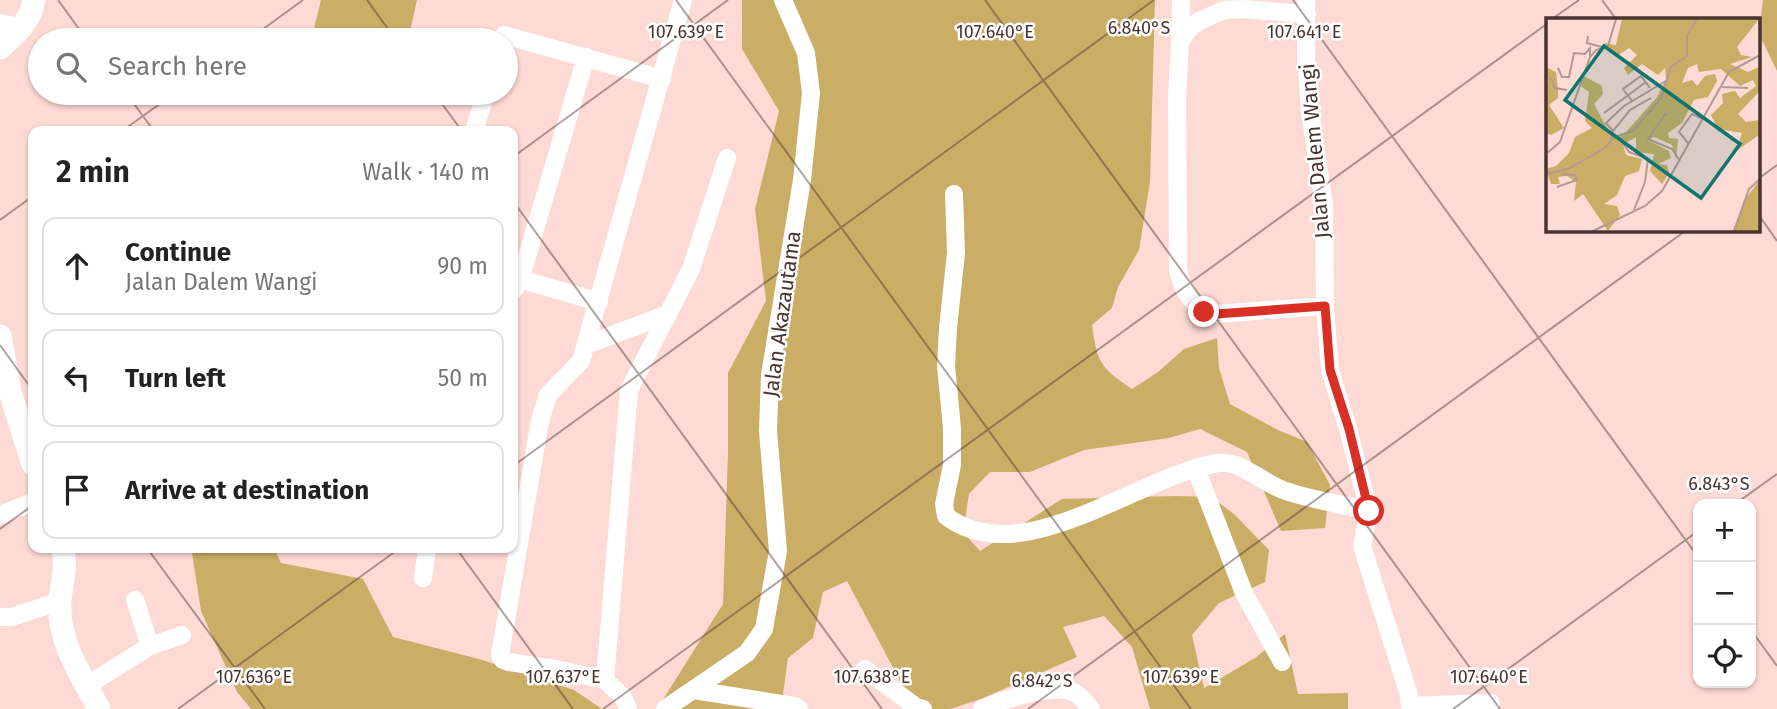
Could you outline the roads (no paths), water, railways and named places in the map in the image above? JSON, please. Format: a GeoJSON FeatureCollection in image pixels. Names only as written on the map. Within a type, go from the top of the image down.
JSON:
{"type":"FeatureCollection","features":[{"type":"Feature","properties":{"kind":"main road"},"geometry":{"type":"LineString","coordinates":[[0,48],[23,28],[34,0]]}},
{"type":"Feature","properties":{"kind":"main road"},"geometry":{"type":"LineString","coordinates":[[0,336],[10,392],[28,448]]}},
{"type":"Feature","properties":{"kind":"main road"},"geometry":{"type":"LineString","coordinates":[[62,553],[65,580],[60,601],[65,640],[99,709]]}},
{"type":"Feature","properties":{"kind":"street"},"geometry":{"type":"LineString","coordinates":[[518,550],[540,421],[548,395],[581,362],[683,0]]}},
{"type":"Feature","properties":{"kind":"street","name":"Jalan Akazautama"},"geometry":{"type":"LineString","coordinates":[[665,709],[747,653],[764,629],[778,551],[768,430],[770,375],[802,180],[811,93],[806,53],[783,0]]}},
{"type":"Feature","properties":{"kind":"street"},"geometry":{"type":"LineString","coordinates":[[1181,0],[1177,95],[1178,270],[1186,293],[1204,312],[1216,314],[1325,306]]}},
{"type":"Feature","properties":{"kind":"street"},"geometry":{"type":"LineString","coordinates":[[1180,42],[1188,30],[1199,21],[1224,10],[1307,7]]}},
{"type":"Feature","properties":{"kind":"street","name":"Jalan Dalem Wangi"},"geometry":{"type":"LineString","coordinates":[[1307,7],[1306,58],[1310,111],[1324,205],[1325,306],[1330,370],[1349,429],[1369,511],[1362,546],[1389,627],[1410,707]]}},
{"type":"Feature","properties":{"kind":"street"},"geometry":{"type":"LineString","coordinates":[[0,23],[23,28]]}},
{"type":"Feature","properties":{"kind":"street"},"geometry":{"type":"LineString","coordinates":[[518,40],[662,79]]}},
{"type":"Feature","properties":{"kind":"street"},"geometry":{"type":"LineString","coordinates":[[518,273],[586,57]]}},
{"type":"Feature","properties":{"kind":"street"},"geometry":{"type":"LineString","coordinates":[[476,126],[482,105]]}},
{"type":"Feature","properties":{"kind":"street"},"geometry":{"type":"LineString","coordinates":[[605,680],[629,390],[691,269],[727,158]]}},
{"type":"Feature","properties":{"kind":"street"},"geometry":{"type":"LineString","coordinates":[[954,194],[956,253],[946,366],[952,428],[952,465],[944,504],[946,516],[955,523],[1002,536],[1035,530],[1196,469],[1219,463],[1235,464],[1284,491],[1369,511]]}},
{"type":"Feature","properties":{"kind":"street"},"geometry":{"type":"LineString","coordinates":[[518,284],[599,302]]}},
{"type":"Feature","properties":{"kind":"street"},"geometry":{"type":"LineString","coordinates":[[586,345],[668,314]]}},
{"type":"Feature","properties":{"kind":"street"},"geometry":{"type":"LineString","coordinates":[[1196,469],[1244,593],[1282,662]]}},
{"type":"Feature","properties":{"kind":"street"},"geometry":{"type":"LineString","coordinates":[[0,515],[28,504]]}},
{"type":"Feature","properties":{"kind":"street"},"geometry":{"type":"LineString","coordinates":[[423,578],[426,553]]}},
{"type":"Feature","properties":{"kind":"street"},"geometry":{"type":"LineString","coordinates":[[518,553],[500,656],[508,662],[605,680],[623,697],[628,709]]}},
{"type":"Feature","properties":{"kind":"street"},"geometry":{"type":"LineString","coordinates":[[135,600],[150,646]]}},
{"type":"Feature","properties":{"kind":"street"},"geometry":{"type":"LineString","coordinates":[[0,617],[12,617],[60,601]]}},
{"type":"Feature","properties":{"kind":"street"},"geometry":{"type":"LineString","coordinates":[[86,686],[150,646],[182,635]]}},
{"type":"Feature","properties":{"kind":"street"},"geometry":{"type":"LineString","coordinates":[[865,669],[916,707],[923,709]]}},
{"type":"Feature","properties":{"kind":"street"},"geometry":{"type":"LineString","coordinates":[[694,690],[799,709]]}},
{"type":"Feature","properties":{"kind":"street"},"geometry":{"type":"LineString","coordinates":[[982,709],[1046,691],[1062,690],[1079,695],[1091,709]]}},
{"type":"Feature","properties":{"kind":"street"},"geometry":{"type":"LineString","coordinates":[[1410,707],[1491,703]]}}]}
